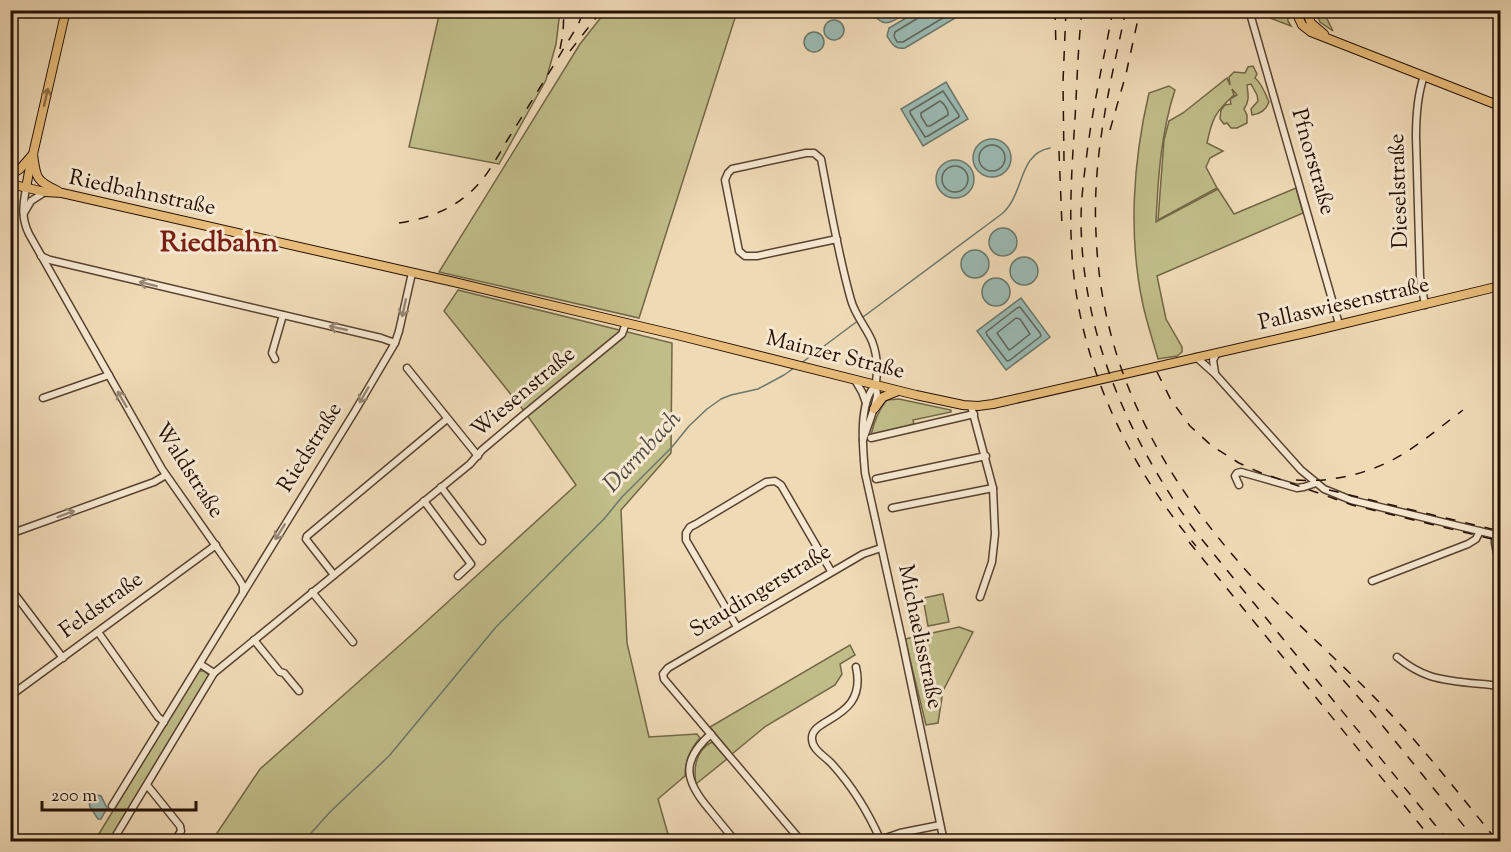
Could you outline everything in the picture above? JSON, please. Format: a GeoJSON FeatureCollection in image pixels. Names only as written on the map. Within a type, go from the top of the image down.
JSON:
{"type":"FeatureCollection","features":[{"type":"Feature","properties":{"kind":"main road"},"geometry":{"type":"LineString","coordinates":[[26,188],[66,10]]}},
{"type":"Feature","properties":{"kind":"main road"},"geometry":{"type":"LineString","coordinates":[[1296,10],[1299,20],[1311,32],[1500,106]]}},
{"type":"Feature","properties":{"kind":"main road"},"geometry":{"type":"LineString","coordinates":[[1306,10],[1313,25],[1330,38]]}},
{"type":"Feature","properties":{"kind":"main road"},"geometry":{"type":"LineString","coordinates":[[10,176],[20,169],[33,154]]}},
{"type":"Feature","properties":{"kind":"main road"},"geometry":{"type":"LineString","coordinates":[[33,154],[38,178],[44,184],[62,193]]}},
{"type":"Feature","properties":{"kind":"main road","name":"Riedbahnstraße"},"geometry":{"type":"LineString","coordinates":[[10,184],[45,192],[62,193],[442,279]]}},
{"type":"Feature","properties":{"kind":"main road","name":"Mainzer Straße"},"geometry":{"type":"LineString","coordinates":[[442,279],[804,366],[972,410],[1196,357]]}},
{"type":"Feature","properties":{"kind":"main road","name":"Pallaswiesenstraße"},"geometry":{"type":"LineString","coordinates":[[1196,357],[1500,286]]}},
{"type":"Feature","properties":{"kind":"main road"},"geometry":{"type":"LineString","coordinates":[[874,409],[883,397],[899,391]]}},
{"type":"Feature","properties":{"kind":"street","name":"Pfnorstraße"},"geometry":{"type":"LineString","coordinates":[[1249,10],[1339,324]]}},
{"type":"Feature","properties":{"kind":"street","name":"Dieselstraße"},"geometry":{"type":"LineString","coordinates":[[1424,76],[1419,93],[1416,137],[1420,277],[1425,305]]}},
{"type":"Feature","properties":{"kind":"street"},"geometry":{"type":"LineString","coordinates":[[837,239],[757,256],[745,256],[739,251],[725,180],[728,173],[732,169],[806,153],[814,153],[821,159],[851,302],[874,349],[878,371],[875,386]]}},
{"type":"Feature","properties":{"kind":"street","name":"Waldstraße"},"geometry":{"type":"LineString","coordinates":[[26,188],[23,216],[27,230],[166,475],[236,573],[242,583],[243,593]]}},
{"type":"Feature","properties":{"kind":"street"},"geometry":{"type":"LineString","coordinates":[[23,216],[31,201],[45,192]]}},
{"type":"Feature","properties":{"kind":"street"},"geometry":{"type":"LineString","coordinates":[[41,256],[395,343]]}},
{"type":"Feature","properties":{"kind":"street","name":"Riedstraße"},"geometry":{"type":"LineString","coordinates":[[112,806],[395,343],[412,273]]}},
{"type":"Feature","properties":{"kind":"street"},"geometry":{"type":"LineString","coordinates":[[275,359],[272,353],[283,315]]}},
{"type":"Feature","properties":{"kind":"street","name":"Wiesenstraße"},"geometry":{"type":"LineString","coordinates":[[112,842],[214,674],[470,464],[482,450],[622,334],[626,323]]}},
{"type":"Feature","properties":{"kind":"street"},"geometry":{"type":"LineString","coordinates":[[1215,374],[1214,360],[1217,353]]}},
{"type":"Feature","properties":{"kind":"street"},"geometry":{"type":"LineString","coordinates":[[1196,357],[1215,374],[1294,462],[1316,483],[1334,494],[1351,500],[1498,536],[1495,543],[1500,567]]}},
{"type":"Feature","properties":{"kind":"street"},"geometry":{"type":"LineString","coordinates":[[407,368],[478,456]]}},
{"type":"Feature","properties":{"kind":"street"},"geometry":{"type":"LineString","coordinates":[[43,398],[109,375]]}},
{"type":"Feature","properties":{"kind":"street"},"geometry":{"type":"LineString","coordinates":[[855,380],[866,403]]}},
{"type":"Feature","properties":{"kind":"street","name":"Michaelisstraße"},"geometry":{"type":"LineString","coordinates":[[875,386],[866,403],[863,426],[866,473],[944,842]]}},
{"type":"Feature","properties":{"kind":"street","name":"Michaelisstraße"},"geometry":{"type":"LineString","coordinates":[[863,440],[874,409],[877,393],[875,386]]}},
{"type":"Feature","properties":{"kind":"street"},"geometry":{"type":"LineString","coordinates":[[871,438],[972,410],[993,488],[995,534],[992,562],[980,597]]}},
{"type":"Feature","properties":{"kind":"street"},"geometry":{"type":"LineString","coordinates":[[334,575],[306,539],[307,536],[447,419]]}},
{"type":"Feature","properties":{"kind":"street"},"geometry":{"type":"LineString","coordinates":[[876,479],[986,456]]}},
{"type":"Feature","properties":{"kind":"street"},"geometry":{"type":"LineString","coordinates":[[1239,485],[1235,477],[1237,473],[1243,472],[1297,488],[1308,487],[1316,483]]}},
{"type":"Feature","properties":{"kind":"street"},"geometry":{"type":"LineString","coordinates":[[10,534],[154,482],[166,475]]}},
{"type":"Feature","properties":{"kind":"street"},"geometry":{"type":"LineString","coordinates":[[737,627],[686,540],[686,533],[690,527],[766,482],[775,481],[781,485],[831,572]]}},
{"type":"Feature","properties":{"kind":"street"},"geometry":{"type":"LineString","coordinates":[[441,487],[482,541]]}},
{"type":"Feature","properties":{"kind":"street"},"geometry":{"type":"LineString","coordinates":[[892,508],[993,488]]}},
{"type":"Feature","properties":{"kind":"street"},"geometry":{"type":"LineString","coordinates":[[424,501],[471,564],[458,576]]}},
{"type":"Feature","properties":{"kind":"street"},"geometry":{"type":"LineString","coordinates":[[1372,581],[1468,544],[1476,539],[1480,531]]}},
{"type":"Feature","properties":{"kind":"street","name":"Feldstraße"},"geometry":{"type":"LineString","coordinates":[[10,696],[216,545]]}},
{"type":"Feature","properties":{"kind":"street","name":"Staudingerstraße"},"geometry":{"type":"LineString","coordinates":[[711,734],[664,679],[663,674],[668,668],[866,552],[881,548]]}},
{"type":"Feature","properties":{"kind":"street"},"geometry":{"type":"LineString","coordinates":[[236,573],[244,575],[255,572]]}},
{"type":"Feature","properties":{"kind":"street"},"geometry":{"type":"LineString","coordinates":[[10,588],[63,658]]}},
{"type":"Feature","properties":{"kind":"street"},"geometry":{"type":"LineString","coordinates":[[312,592],[353,642]]}},
{"type":"Feature","properties":{"kind":"street"},"geometry":{"type":"LineString","coordinates":[[98,632],[159,719],[164,722]]}},
{"type":"Feature","properties":{"kind":"street"},"geometry":{"type":"LineString","coordinates":[[254,640],[299,691]]}},
{"type":"Feature","properties":{"kind":"street"},"geometry":{"type":"LineString","coordinates":[[1397,657],[1431,676],[1459,682],[1500,686]]}},
{"type":"Feature","properties":{"kind":"street"},"geometry":{"type":"LineString","coordinates":[[200,664],[214,674]]}},
{"type":"Feature","properties":{"kind":"street"},"geometry":{"type":"LineString","coordinates":[[856,667],[859,683],[852,702],[842,712],[815,730],[812,742],[849,785],[865,810],[877,840],[940,825]]}},
{"type":"Feature","properties":{"kind":"street"},"geometry":{"type":"LineString","coordinates":[[736,842],[702,800],[691,782],[689,772],[692,758],[711,734],[802,842]]}},
{"type":"Feature","properties":{"kind":"street"},"geometry":{"type":"LineString","coordinates":[[147,785],[180,826],[181,831],[174,842]]}},
{"type":"Feature","properties":{"kind":"shaded area"},"geometry":{"type":"Polygon","coordinates":[[[440,11],[560,11],[556,44],[546,80],[499,164],[409,147],[440,11]]]}},
{"type":"Feature","properties":{"kind":"shaded area"},"geometry":{"type":"Polygon","coordinates":[[[606,11],[735,11],[735,18],[639,318],[439,272],[580,44],[606,11]]]}},
{"type":"Feature","properties":{"kind":"shaded area"},"geometry":{"type":"Polygon","coordinates":[[[1262,11],[1287,11],[1291,26],[1262,15],[1262,11]]]}},
{"type":"Feature","properties":{"kind":"shaded area"},"geometry":{"type":"Polygon","coordinates":[[[1316,11],[1323,11],[1333,31],[1320,22],[1316,11]]]}},
{"type":"Feature","properties":{"kind":"shaded area"},"geometry":{"type":"Polygon","coordinates":[[[1253,66],[1257,74],[1255,78],[1269,102],[1263,111],[1252,115],[1251,109],[1258,101],[1257,95],[1251,84],[1247,85],[1248,100],[1244,109],[1247,123],[1231,128],[1220,119],[1221,110],[1225,105],[1231,104],[1230,99],[1237,95],[1232,89],[1234,95],[1222,106],[1215,116],[1207,143],[1223,151],[1210,158],[1206,167],[1217,188],[1158,220],[1164,140],[1169,121],[1183,113],[1227,78],[1230,85],[1229,77],[1234,72],[1245,73],[1248,67],[1253,66]]]}},
{"type":"Feature","properties":{"kind":"shaded area"},"geometry":{"type":"Polygon","coordinates":[[[1169,86],[1175,90],[1163,139],[1156,222],[1218,189],[1234,214],[1296,188],[1303,213],[1157,276],[1166,319],[1182,347],[1182,352],[1177,356],[1158,359],[1138,279],[1134,199],[1139,145],[1149,93],[1169,86]]]}},
{"type":"Feature","properties":{"kind":"shaded area"},"geometry":{"type":"Polygon","coordinates":[[[458,290],[672,343],[671,453],[621,510],[627,643],[649,737],[697,734],[700,738],[689,755],[685,776],[658,799],[670,841],[211,842],[260,769],[576,485],[525,412],[444,311],[458,290]]]}},
{"type":"Feature","properties":{"kind":"shaded area"},"geometry":{"type":"Polygon","coordinates":[[[899,399],[951,410],[951,412],[913,420],[914,424],[871,435],[877,416],[887,400],[899,399]]]}},
{"type":"Feature","properties":{"kind":"shaded area"},"geometry":{"type":"Polygon","coordinates":[[[943,594],[949,622],[928,626],[923,598],[943,594]]]}},
{"type":"Feature","properties":{"kind":"shaded area"},"geometry":{"type":"Polygon","coordinates":[[[959,627],[973,632],[943,691],[938,723],[926,725],[905,639],[959,627]]]}},
{"type":"Feature","properties":{"kind":"shaded area"},"geometry":{"type":"Polygon","coordinates":[[[850,645],[855,655],[840,664],[842,674],[835,685],[766,726],[732,754],[710,727],[850,645]]]}},
{"type":"Feature","properties":{"kind":"shaded area"},"geometry":{"type":"Polygon","coordinates":[[[198,671],[204,671],[210,676],[110,841],[94,842],[198,671]]]}},
{"type":"Feature","properties":{"kind":"shaded area"},"geometry":{"type":"Polygon","coordinates":[[[712,742],[727,759],[696,784],[697,760],[702,750],[712,742]]]}},
{"type":"Feature","properties":{"kind":"water"},"geometry":{"type":"Polygon","coordinates":[[[872,11],[910,11],[885,23],[880,21],[872,11]]]}},
{"type":"Feature","properties":{"kind":"water"},"geometry":{"type":"Polygon","coordinates":[[[918,11],[967,11],[905,48],[896,47],[887,36],[889,28],[918,11]]]}},
{"type":"Feature","properties":{"kind":"water"},"geometry":{"type":"Polygon","coordinates":[[[834,20],[841,23],[844,30],[841,37],[834,40],[827,37],[824,30],[827,23],[834,20]]]}},
{"type":"Feature","properties":{"kind":"water"},"geometry":{"type":"Polygon","coordinates":[[[814,32],[821,35],[824,42],[821,49],[814,52],[807,49],[804,42],[807,35],[814,32]]]}},
{"type":"Feature","properties":{"kind":"water"},"geometry":{"type":"Polygon","coordinates":[[[946,82],[968,119],[923,146],[901,109],[946,82]]]}},
{"type":"Feature","properties":{"kind":"water"},"geometry":{"type":"Polygon","coordinates":[[[992,139],[999,140],[1005,145],[1010,151],[1010,165],[1005,171],[999,176],[992,177],[985,176],[979,171],[974,165],[973,158],[974,151],[979,145],[985,140],[992,139]]]}},
{"type":"Feature","properties":{"kind":"water"},"geometry":{"type":"Polygon","coordinates":[[[955,160],[962,161],[968,166],[973,172],[973,186],[968,192],[962,197],[955,198],[948,197],[942,192],[937,186],[936,179],[937,172],[942,166],[948,161],[955,160]]]}},
{"type":"Feature","properties":{"kind":"water"},"geometry":{"type":"Polygon","coordinates":[[[1003,228],[1013,232],[1017,242],[1013,252],[1003,256],[993,252],[989,242],[993,232],[1003,228]]]}},
{"type":"Feature","properties":{"kind":"water"},"geometry":{"type":"Polygon","coordinates":[[[975,250],[985,254],[989,264],[985,274],[975,278],[965,274],[961,264],[965,254],[975,250]]]}},
{"type":"Feature","properties":{"kind":"water"},"geometry":{"type":"Polygon","coordinates":[[[1024,257],[1034,261],[1038,271],[1034,281],[1024,285],[1014,281],[1010,271],[1014,261],[1024,257]]]}},
{"type":"Feature","properties":{"kind":"water"},"geometry":{"type":"Polygon","coordinates":[[[996,278],[1006,282],[1010,292],[1006,302],[996,306],[986,302],[982,292],[986,282],[996,278]]]}},
{"type":"Feature","properties":{"kind":"water"},"geometry":{"type":"Polygon","coordinates":[[[1021,298],[1050,337],[1006,370],[977,331],[1021,298]]]}},
{"type":"Feature","properties":{"kind":"water"},"geometry":{"type":"Polygon","coordinates":[[[93,796],[101,796],[107,808],[101,819],[98,819],[89,802],[93,796]]]}},
{"type":"Feature","properties":{"kind":"waterway","name":"Darmbach"},"geometry":{"type":"LineString","coordinates":[[863,317],[1003,213],[1015,195],[1032,158],[1050,148]]}},
{"type":"Feature","properties":{"kind":"waterway","name":"Darmbach"},"geometry":{"type":"LineString","coordinates":[[800,364],[859,320]]}},
{"type":"Feature","properties":{"kind":"waterway","name":"Darmbach"},"geometry":{"type":"LineString","coordinates":[[303,842],[330,812],[389,756],[496,627],[604,519],[689,426],[721,399],[758,389],[794,368]]}},
{"type":"Feature","properties":{"kind":"railway"},"geometry":{"type":"LineString","coordinates":[[560,49],[564,10]]}},
{"type":"Feature","properties":{"kind":"railway"},"geometry":{"type":"LineString","coordinates":[[399,223],[426,217],[443,210],[459,201],[479,183],[578,25],[584,10]]}},
{"type":"Feature","properties":{"kind":"railway"},"geometry":{"type":"LineString","coordinates":[[570,51],[602,10]]}},
{"type":"Feature","properties":{"kind":"railway"},"geometry":{"type":"LineString","coordinates":[[1055,10],[1056,49]]}},
{"type":"Feature","properties":{"kind":"railway"},"geometry":{"type":"LineString","coordinates":[[1064,161],[1063,82],[1066,10]]}},
{"type":"Feature","properties":{"kind":"railway"},"geometry":{"type":"LineString","coordinates":[[1082,10],[1071,221],[1072,255],[1085,334],[1096,373],[1128,446],[1148,481],[1196,546]]}},
{"type":"Feature","properties":{"kind":"railway"},"geometry":{"type":"LineString","coordinates":[[1113,10],[1089,135],[1081,221],[1083,263],[1090,305],[1100,345],[1114,385],[1149,460],[1195,531],[1449,842]]}},
{"type":"Feature","properties":{"kind":"railway"},"geometry":{"type":"LineString","coordinates":[[1126,10],[1108,93],[1100,149],[1095,205],[1096,233],[1100,283],[1110,330],[1124,376],[1142,419],[1164,461],[1190,501],[1220,539],[1252,577],[1397,720],[1498,842]]}},
{"type":"Feature","properties":{"kind":"railway"},"geometry":{"type":"LineString","coordinates":[[1110,130],[1126,74],[1140,10]]}},
{"type":"Feature","properties":{"kind":"railway"},"geometry":{"type":"LineString","coordinates":[[1059,151],[1062,226]]}},
{"type":"Feature","properties":{"kind":"railway"},"geometry":{"type":"LineString","coordinates":[[1157,372],[1171,400],[1190,426],[1212,446],[1239,463],[1352,505],[1500,541]]}},
{"type":"Feature","properties":{"kind":"railway"},"geometry":{"type":"LineString","coordinates":[[1296,480],[1338,478],[1391,461],[1463,410]]}},
{"type":"Feature","properties":{"kind":"railway"},"geometry":{"type":"LineString","coordinates":[[1329,490],[1500,531]]}},
{"type":"Feature","properties":{"kind":"railway"},"geometry":{"type":"LineString","coordinates":[[1189,542],[1434,842]]}},
{"type":"Feature","properties":{"kind":"railway"},"geometry":{"type":"LineString","coordinates":[[1330,665],[1374,715],[1477,842]]}},
{"type":"Feature","properties":{"kind":"district","name":"Riedbahn"},"geometry":{"type":"Point","coordinates":[219,244]}}]}
